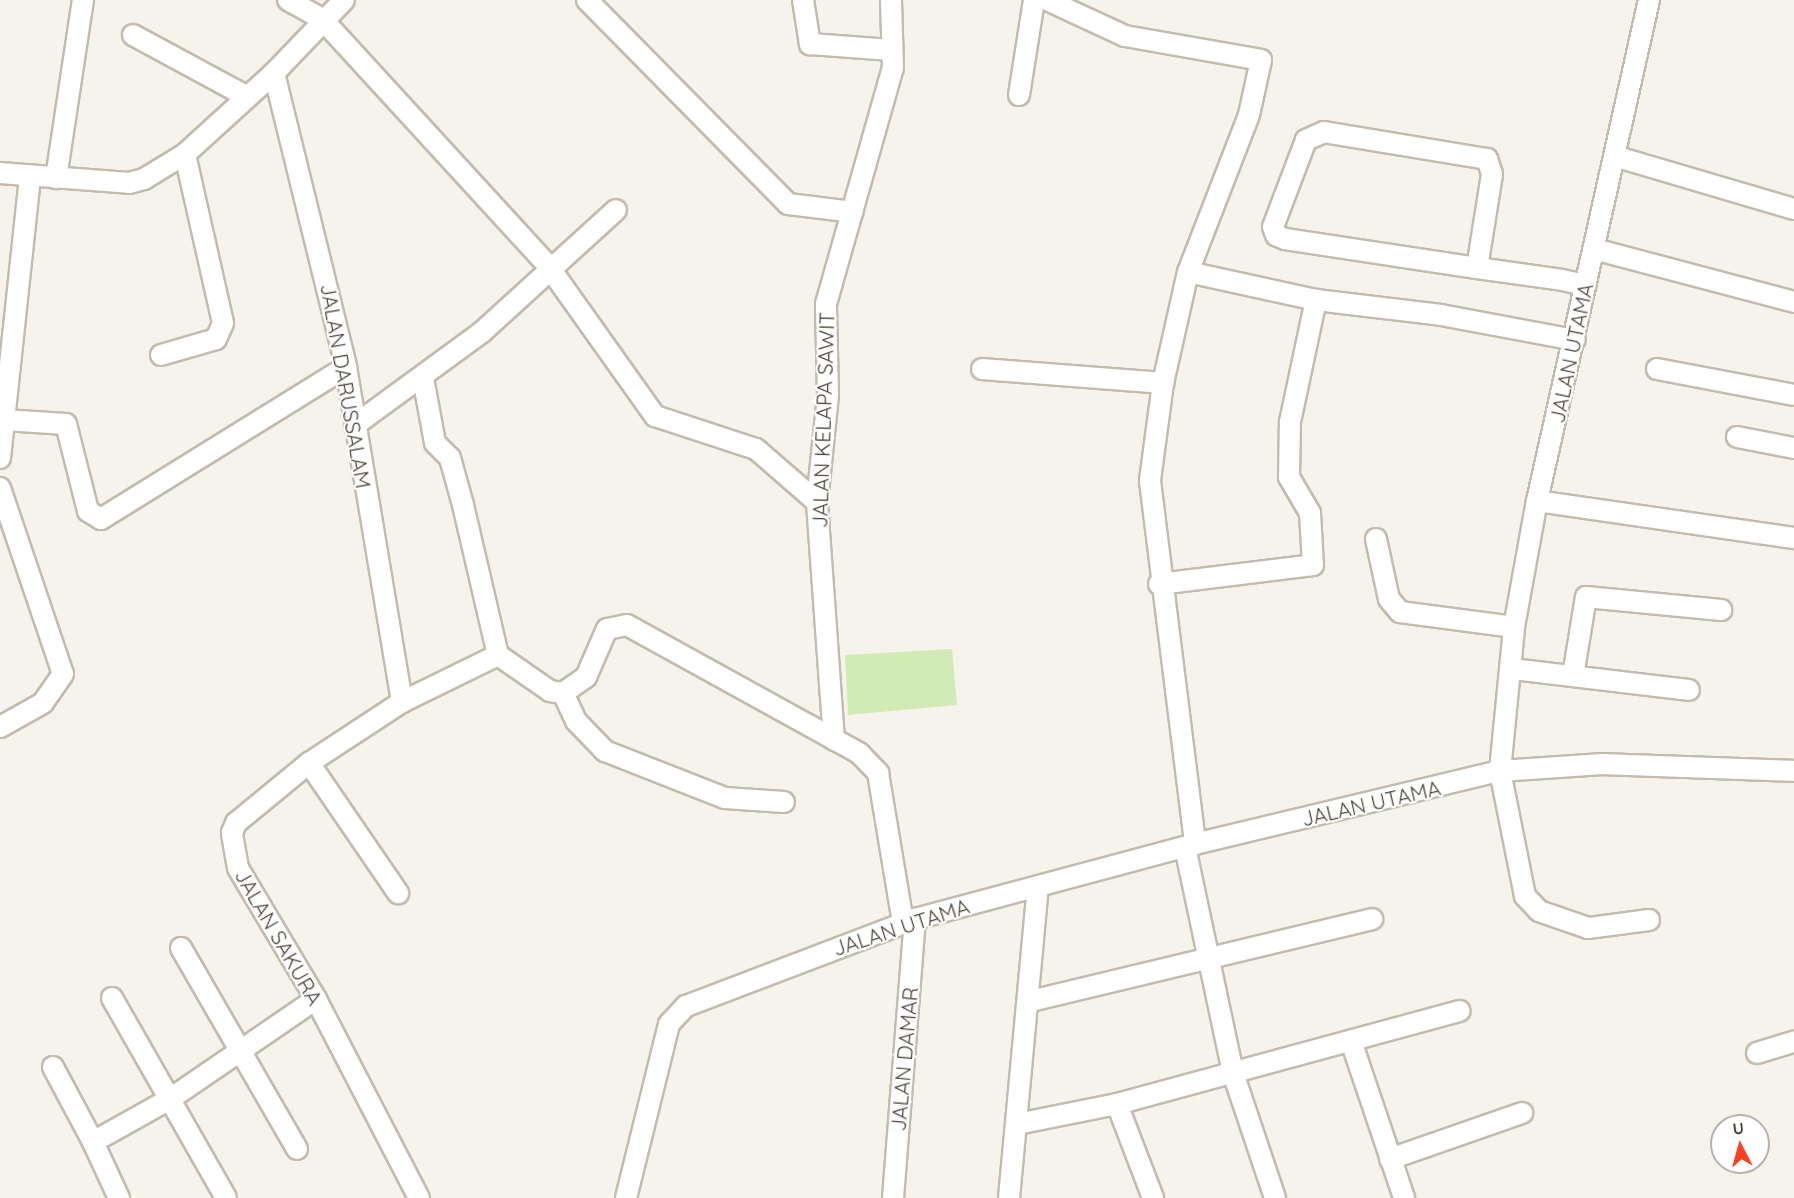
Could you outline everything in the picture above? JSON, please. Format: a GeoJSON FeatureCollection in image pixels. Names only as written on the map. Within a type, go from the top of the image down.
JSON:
{"type":"FeatureCollection","features":[{"type":"Feature","properties":{"kind":"street"},"geometry":{"type":"LineString","coordinates":[[56,178],[83,0]]}},
{"type":"Feature","properties":{"kind":"street"},"geometry":{"type":"LineString","coordinates":[[288,0],[322,19],[549,267],[655,416],[756,449],[817,502]]}},
{"type":"Feature","properties":{"kind":"street"},"geometry":{"type":"LineString","coordinates":[[0,173],[129,183],[185,154],[246,96],[274,73],[322,19],[344,0]]}},
{"type":"Feature","properties":{"kind":"street"},"geometry":{"type":"LineString","coordinates":[[587,0],[788,204],[853,212]]}},
{"type":"Feature","properties":{"kind":"street","name":"JALAN KELAPA SAWIT"},"geometry":{"type":"LineString","coordinates":[[834,740],[817,502],[828,395],[826,304],[893,68],[891,0]]}},
{"type":"Feature","properties":{"kind":"street"},"geometry":{"type":"LineString","coordinates":[[1018,95],[1034,0]]}},
{"type":"Feature","properties":{"kind":"street"},"geometry":{"type":"LineString","coordinates":[[1047,0],[1125,36],[1261,60],[1249,116],[1188,272],[1163,383],[1150,481],[1159,584],[1190,845],[1209,962],[1233,1073],[1275,1198]]}},
{"type":"Feature","properties":{"kind":"street","name":"JALAN UTAMA"},"geometry":{"type":"LineString","coordinates":[[626,1198],[669,1024],[686,1006],[909,921],[1190,845],[1500,771],[1513,669],[1514,627],[1537,501],[1575,340],[1585,285],[1649,0]]}},
{"type":"Feature","properties":{"kind":"street"},"geometry":{"type":"LineString","coordinates":[[800,4],[810,44],[892,50]]}},
{"type":"Feature","properties":{"kind":"street"},"geometry":{"type":"LineString","coordinates":[[133,35],[246,96]]}},
{"type":"Feature","properties":{"kind":"street","name":"JALAN DARUSSALAM"},"geometry":{"type":"LineString","coordinates":[[274,73],[346,368],[402,702]]}},
{"type":"Feature","properties":{"kind":"street"},"geometry":{"type":"LineString","coordinates":[[1477,268],[1492,174],[1487,159],[1324,132],[1306,140],[1273,227],[1276,235],[1477,268],[1585,285]]}},
{"type":"Feature","properties":{"kind":"street"},"geometry":{"type":"LineString","coordinates":[[161,355],[216,339],[223,323],[185,154]]}},
{"type":"Feature","properties":{"kind":"street"},"geometry":{"type":"LineString","coordinates":[[1614,156],[1794,209]]}},
{"type":"Feature","properties":{"kind":"street"},"geometry":{"type":"LineString","coordinates":[[0,458],[30,176]]}},
{"type":"Feature","properties":{"kind":"street"},"geometry":{"type":"LineString","coordinates":[[355,425],[423,378],[482,332],[549,267],[616,210]]}},
{"type":"Feature","properties":{"kind":"street"},"geometry":{"type":"LineString","coordinates":[[1594,249],[1794,302]]}},
{"type":"Feature","properties":{"kind":"street"},"geometry":{"type":"LineString","coordinates":[[1188,272],[1317,300],[1441,315],[1575,340]]}},
{"type":"Feature","properties":{"kind":"street"},"geometry":{"type":"LineString","coordinates":[[1159,584],[1313,565],[1310,513],[1289,477],[1290,422],[1317,300]]}},
{"type":"Feature","properties":{"kind":"street"},"geometry":{"type":"LineString","coordinates":[[4,420],[66,424],[88,511],[101,519],[346,368]]}},
{"type":"Feature","properties":{"kind":"street"},"geometry":{"type":"LineString","coordinates":[[982,369],[1163,383]]}},
{"type":"Feature","properties":{"kind":"street"},"geometry":{"type":"LineString","coordinates":[[1657,369],[1794,395]]}},
{"type":"Feature","properties":{"kind":"street"},"geometry":{"type":"LineString","coordinates":[[423,378],[435,443],[450,458],[466,515],[498,655],[550,691],[563,693],[576,722],[605,751],[725,798],[784,802]]}},
{"type":"Feature","properties":{"kind":"street"},"geometry":{"type":"LineString","coordinates":[[1737,437],[1794,448]]}},
{"type":"Feature","properties":{"kind":"street"},"geometry":{"type":"LineString","coordinates":[[0,488],[63,674],[44,703],[0,727]]}},
{"type":"Feature","properties":{"kind":"street"},"geometry":{"type":"LineString","coordinates":[[1537,501],[1794,538]]}},
{"type":"Feature","properties":{"kind":"street"},"geometry":{"type":"LineString","coordinates":[[1376,539],[1389,599],[1400,612],[1514,627]]}},
{"type":"Feature","properties":{"kind":"street"},"geometry":{"type":"LineString","coordinates":[[1573,676],[1586,597],[1721,610]]}},
{"type":"Feature","properties":{"kind":"street","name":"JALAN DAMAR"},"geometry":{"type":"LineString","coordinates":[[563,693],[586,677],[607,629],[627,625],[869,760],[878,773],[909,921],[893,1198]]}},
{"type":"Feature","properties":{"kind":"street","name":"JALAN SAKURA"},"geometry":{"type":"LineString","coordinates":[[412,1196],[316,999],[231,848],[236,823],[309,763],[402,702],[498,655]]}},
{"type":"Feature","properties":{"kind":"street"},"geometry":{"type":"LineString","coordinates":[[1513,669],[1689,690]]}},
{"type":"Feature","properties":{"kind":"street"},"geometry":{"type":"LineString","coordinates":[[309,763],[398,893]]}},
{"type":"Feature","properties":{"kind":"street"},"geometry":{"type":"LineString","coordinates":[[1649,920],[1587,927],[1539,911],[1525,896],[1500,771],[1603,764],[1794,771]]}},
{"type":"Feature","properties":{"kind":"street"},"geometry":{"type":"LineString","coordinates":[[1009,1198],[1031,1001],[1038,886]]}},
{"type":"Feature","properties":{"kind":"street"},"geometry":{"type":"LineString","coordinates":[[1031,1001],[1209,962],[1372,920]]}},
{"type":"Feature","properties":{"kind":"street"},"geometry":{"type":"LineString","coordinates":[[181,948],[297,1149]]}},
{"type":"Feature","properties":{"kind":"street"},"geometry":{"type":"LineString","coordinates":[[112,998],[226,1198]]}},
{"type":"Feature","properties":{"kind":"street"},"geometry":{"type":"LineString","coordinates":[[93,1142],[170,1099],[316,999]]}},
{"type":"Feature","properties":{"kind":"street"},"geometry":{"type":"LineString","coordinates":[[1017,1124],[1117,1104],[1460,1011]]}},
{"type":"Feature","properties":{"kind":"street"},"geometry":{"type":"LineString","coordinates":[[1351,1041],[1404,1198]]}},
{"type":"Feature","properties":{"kind":"street"},"geometry":{"type":"LineString","coordinates":[[1757,1053],[1794,1042]]}},
{"type":"Feature","properties":{"kind":"street"},"geometry":{"type":"LineString","coordinates":[[53,1067],[93,1142],[119,1198]]}},
{"type":"Feature","properties":{"kind":"street"},"geometry":{"type":"LineString","coordinates":[[1117,1104],[1153,1198]]}},
{"type":"Feature","properties":{"kind":"street"},"geometry":{"type":"LineString","coordinates":[[1390,1159],[1522,1113]]}},
{"type":"Feature","properties":{"kind":"green space"},"geometry":{"type":"Polygon","coordinates":[[[952,649],[957,705],[848,715],[845,655],[952,649]]]}}]}
